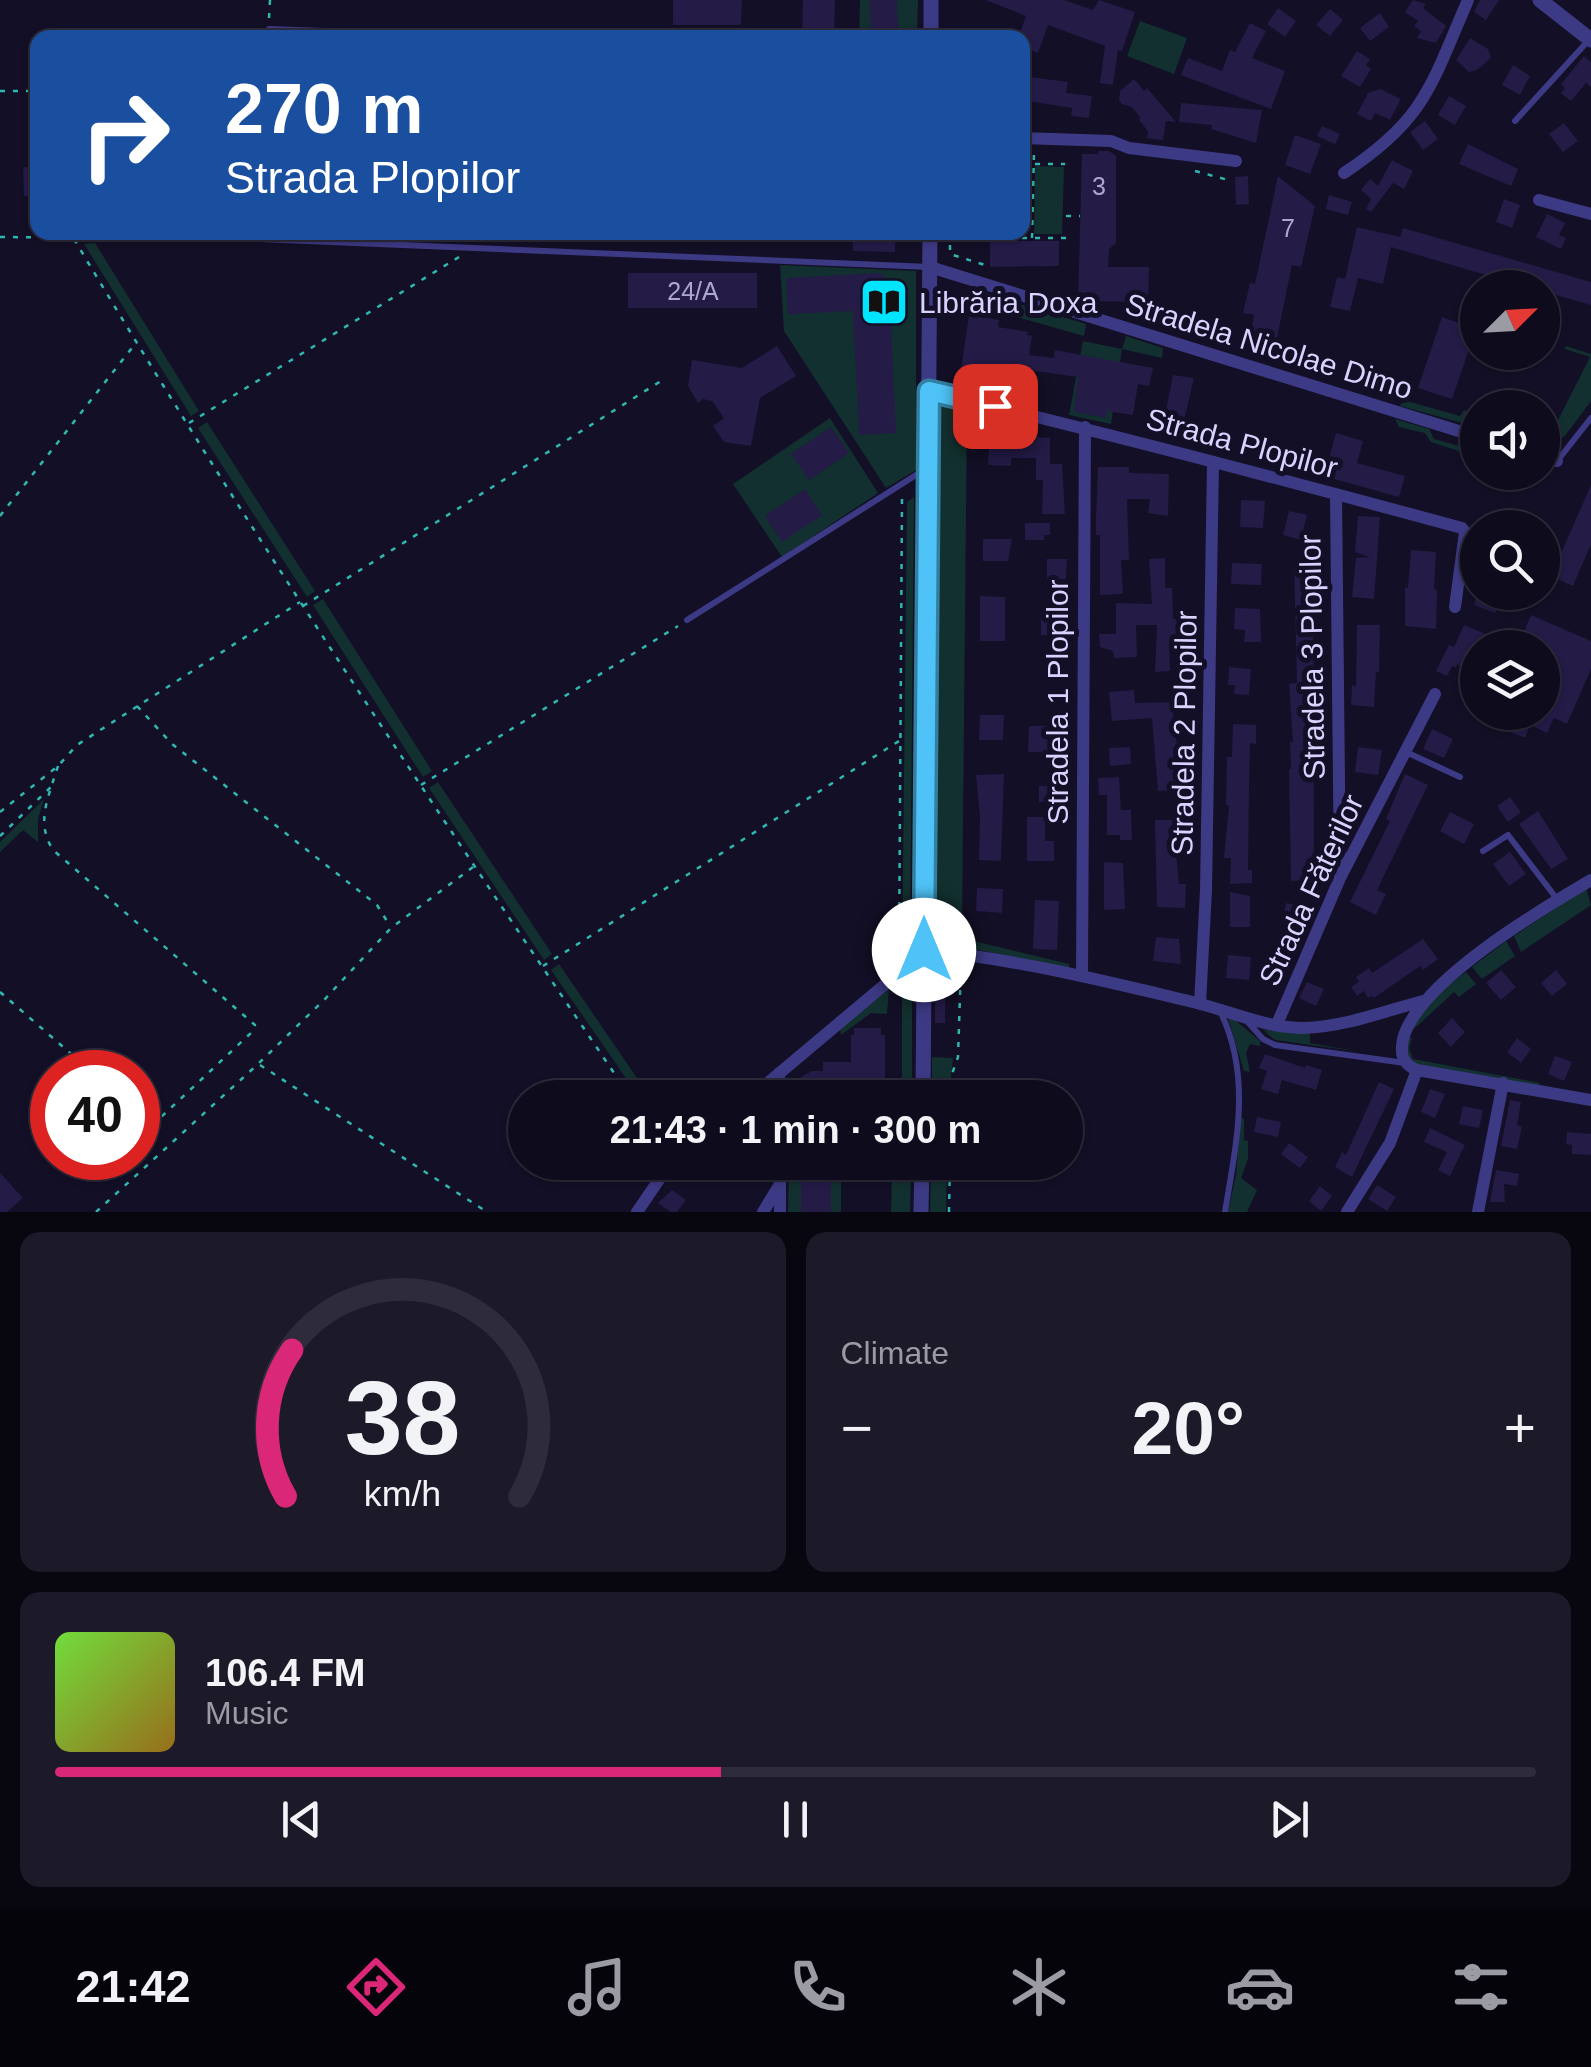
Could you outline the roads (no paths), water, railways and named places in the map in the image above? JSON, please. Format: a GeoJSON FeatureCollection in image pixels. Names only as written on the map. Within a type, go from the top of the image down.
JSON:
{"type":"FeatureCollection","features":[{"type":"Feature","properties":{"kind":"street"},"geometry":{"type":"LineString","coordinates":[[931,0],[931,30]]}},
{"type":"Feature","properties":{"kind":"street"},"geometry":{"type":"LineString","coordinates":[[1344,173],[1386,145],[1420,106],[1468,0]]}},
{"type":"Feature","properties":{"kind":"street"},"geometry":{"type":"LineString","coordinates":[[1540,0],[1590,40]]}},
{"type":"Feature","properties":{"kind":"street"},"geometry":{"type":"LineString","coordinates":[[1030,138],[1111,141],[1129,148],[1236,161]]}},
{"type":"Feature","properties":{"kind":"street"},"geometry":{"type":"LineString","coordinates":[[1539,200],[1591,214]]}},
{"type":"Feature","properties":{"kind":"street"},"geometry":{"type":"LineString","coordinates":[[923,1080],[930,240]]}},
{"type":"Feature","properties":{"kind":"street","name":"Stradela Nicolae Dimo"},"geometry":{"type":"LineString","coordinates":[[930,267],[1460,431]]}},
{"type":"Feature","properties":{"kind":"street","name":"Strada Plopilor"},"geometry":{"type":"LineString","coordinates":[[929,391],[1085,427],[1462,528],[1465,532],[1455,607]]}},
{"type":"Feature","properties":{"kind":"street","name":"Stradela 1 Plopilor"},"geometry":{"type":"LineString","coordinates":[[1082,976],[1085,427]]}},
{"type":"Feature","properties":{"kind":"street","name":"Stradela 2 Plopilor"},"geometry":{"type":"LineString","coordinates":[[1200,1004],[1206,890],[1213,463]]}},
{"type":"Feature","properties":{"kind":"street","name":"Stradela 3 Plopilor"},"geometry":{"type":"LineString","coordinates":[[1336,495],[1340,878]]}},
{"type":"Feature","properties":{"kind":"street","name":"Strada Făterilor"},"geometry":{"type":"LineString","coordinates":[[1423,1001],[1331,1025],[1299,1028],[1277,1024],[1340,878],[1435,694]]}},
{"type":"Feature","properties":{"kind":"street","name":"Strada Făterilor"},"geometry":{"type":"LineString","coordinates":[[1347,1212],[1390,1143],[1411,1067],[1401,1052],[1413,1013],[1445,981],[1591,880]]}},
{"type":"Feature","properties":{"kind":"street"},"geometry":{"type":"LineString","coordinates":[[772,1080],[924,955],[962,954],[1082,976],[1277,1024]]}},
{"type":"Feature","properties":{"kind":"street"},"geometry":{"type":"LineString","coordinates":[[1411,1067],[1591,1100]]}},
{"type":"Feature","properties":{"kind":"street"},"geometry":{"type":"LineString","coordinates":[[780,1073],[780,1080]]}},
{"type":"Feature","properties":{"kind":"street"},"geometry":{"type":"LineString","coordinates":[[1478,1212],[1503,1084]]}},
{"type":"Feature","properties":{"kind":"street"},"geometry":{"type":"LineString","coordinates":[[637,1212],[659,1180]]}},
{"type":"Feature","properties":{"kind":"street"},"geometry":{"type":"LineString","coordinates":[[780,1180],[780,1212]]}},
{"type":"Feature","properties":{"kind":"street"},"geometry":{"type":"LineString","coordinates":[[922,1180],[922,1212]]}},
{"type":"Feature","properties":{"kind":"street"},"geometry":{"type":"LineString","coordinates":[[763,1212],[780,1184]]}},
{"type":"Feature","properties":{"kind":"lane"},"geometry":{"type":"LineString","coordinates":[[1514,121],[1590,40]]}},
{"type":"Feature","properties":{"kind":"lane"},"geometry":{"type":"LineString","coordinates":[[278,240],[930,267]]}},
{"type":"Feature","properties":{"kind":"lane"},"geometry":{"type":"LineString","coordinates":[[1560,449],[1591,418]]}},
{"type":"Feature","properties":{"kind":"lane"},"geometry":{"type":"LineString","coordinates":[[686,620],[928,468]]}},
{"type":"Feature","properties":{"kind":"lane"},"geometry":{"type":"LineString","coordinates":[[1405,751],[1460,777]]}},
{"type":"Feature","properties":{"kind":"lane"},"geometry":{"type":"LineString","coordinates":[[1483,851],[1508,835],[1557,900]]}},
{"type":"Feature","properties":{"kind":"lane"},"geometry":{"type":"LineString","coordinates":[[1221,1012],[1235,1045],[1239,1074],[1235,1155],[1225,1212]]}},
{"type":"Feature","properties":{"kind":"lane"},"geometry":{"type":"LineString","coordinates":[[1245,1019],[1263,1039],[1275,1044],[1411,1067]]}},
{"type":"Feature","properties":{"kind":"place","name":"Librăria Doxa"},"geometry":{"type":"Point","coordinates":[884,302]}}]}
